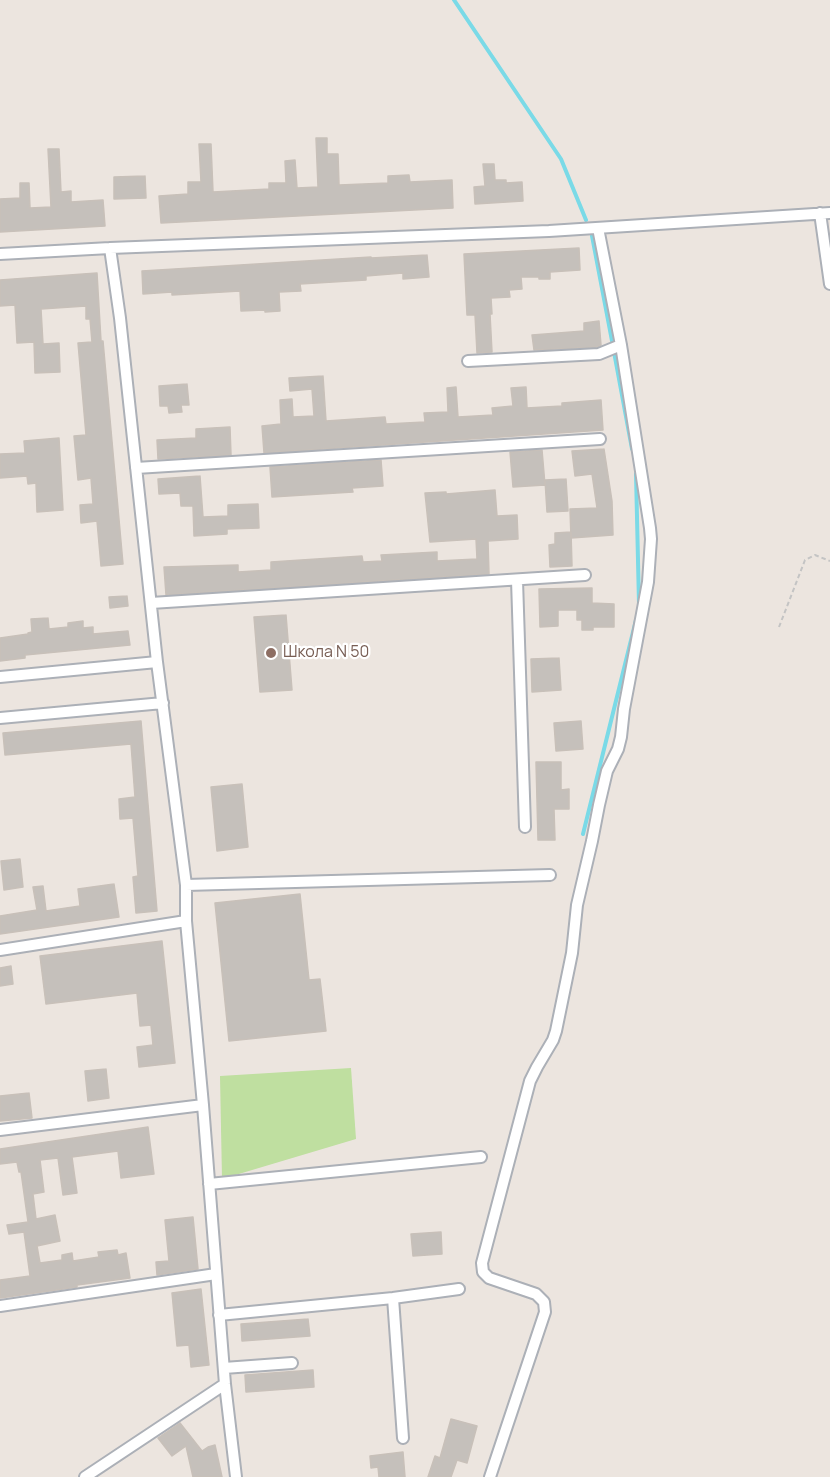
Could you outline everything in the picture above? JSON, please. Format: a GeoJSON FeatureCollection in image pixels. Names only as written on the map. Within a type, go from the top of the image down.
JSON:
{"type":"FeatureCollection","features":[{"type":"Feature","properties":{"kind":"street"},"geometry":{"type":"LineString","coordinates":[[0,254],[549,231],[825,213],[830,284]]}},
{"type":"Feature","properties":{"kind":"street"},"geometry":{"type":"LineString","coordinates":[[490,1477],[545,1312],[544,1302],[536,1294],[489,1278],[483,1272],[482,1263],[530,1081],[556,1031],[572,953],[577,905],[607,771],[621,737],[648,582],[650,528],[621,345],[598,228]]}},
{"type":"Feature","properties":{"kind":"street"},"geometry":{"type":"LineString","coordinates":[[110,248],[120,318],[157,662],[186,885],[186,921],[219,1315],[236,1477]]}},
{"type":"Feature","properties":{"kind":"street"},"geometry":{"type":"LineString","coordinates":[[468,361],[599,354],[621,345]]}},
{"type":"Feature","properties":{"kind":"street"},"geometry":{"type":"LineString","coordinates":[[136,468],[600,439]]}},
{"type":"Feature","properties":{"kind":"street"},"geometry":{"type":"LineString","coordinates":[[151,603],[585,575]]}},
{"type":"Feature","properties":{"kind":"street"},"geometry":{"type":"LineString","coordinates":[[517,580],[525,827]]}},
{"type":"Feature","properties":{"kind":"street"},"geometry":{"type":"LineString","coordinates":[[0,676],[157,662]]}},
{"type":"Feature","properties":{"kind":"street"},"geometry":{"type":"LineString","coordinates":[[0,718],[163,703]]}},
{"type":"Feature","properties":{"kind":"street"},"geometry":{"type":"LineString","coordinates":[[186,885],[550,875]]}},
{"type":"Feature","properties":{"kind":"street"},"geometry":{"type":"LineString","coordinates":[[0,950],[186,921]]}},
{"type":"Feature","properties":{"kind":"street"},"geometry":{"type":"LineString","coordinates":[[0,1130],[203,1105]]}},
{"type":"Feature","properties":{"kind":"street"},"geometry":{"type":"LineString","coordinates":[[209,1184],[481,1157]]}},
{"type":"Feature","properties":{"kind":"street"},"geometry":{"type":"LineString","coordinates":[[0,1306],[216,1274]]}},
{"type":"Feature","properties":{"kind":"street"},"geometry":{"type":"LineString","coordinates":[[219,1315],[393,1298],[459,1289]]}},
{"type":"Feature","properties":{"kind":"street"},"geometry":{"type":"LineString","coordinates":[[393,1298],[404,1438]]}},
{"type":"Feature","properties":{"kind":"street"},"geometry":{"type":"LineString","coordinates":[[224,1368],[292,1363]]}},
{"type":"Feature","properties":{"kind":"street"},"geometry":{"type":"LineString","coordinates":[[85,1477],[225,1384]]}},
{"type":"Feature","properties":{"kind":"path"},"geometry":{"type":"LineString","coordinates":[[779,627],[805,560],[815,555],[830,561]]}},
{"type":"Feature","properties":{"kind":"green space"},"geometry":{"type":"Polygon","coordinates":[[[351,1068],[356,1139],[222,1179],[220,1076],[351,1068]]]}},
{"type":"Feature","properties":{"kind":"building"},"geometry":{"type":"Polygon","coordinates":[[[316,138],[327,138],[327,154],[338,154],[339,185],[388,183],[388,176],[409,175],[410,182],[452,180],[453,208],[161,223],[159,196],[188,194],[188,182],[201,182],[199,144],[211,144],[213,192],[269,189],[269,183],[286,183],[285,161],[295,160],[297,188],[318,187],[316,138]]]}},
{"type":"Feature","properties":{"kind":"building"},"geometry":{"type":"Polygon","coordinates":[[[48,149],[59,149],[61,192],[71,191],[71,202],[103,200],[105,226],[0,232],[0,199],[20,198],[20,183],[29,183],[30,208],[51,207],[48,149]]]}},
{"type":"Feature","properties":{"kind":"building"},"geometry":{"type":"Polygon","coordinates":[[[483,164],[494,164],[495,180],[506,180],[506,183],[522,182],[523,201],[475,204],[474,187],[485,186],[483,164]]]}},
{"type":"Feature","properties":{"kind":"building"},"geometry":{"type":"Polygon","coordinates":[[[145,176],[146,198],[114,199],[114,177],[145,176]]]}},
{"type":"Feature","properties":{"kind":"building"},"geometry":{"type":"Polygon","coordinates":[[[579,248],[580,270],[550,272],[550,279],[521,277],[522,289],[509,290],[510,297],[491,298],[492,352],[477,353],[475,315],[467,315],[464,254],[579,248]]]}},
{"type":"Feature","properties":{"kind":"building"},"geometry":{"type":"Polygon","coordinates":[[[427,255],[429,277],[403,279],[403,273],[366,276],[366,280],[300,284],[301,291],[279,292],[280,311],[241,311],[240,291],[172,295],[172,292],[143,294],[142,271],[427,255]]]}},
{"type":"Feature","properties":{"kind":"building"},"geometry":{"type":"Polygon","coordinates":[[[97,273],[101,341],[103,341],[123,564],[101,566],[97,521],[81,523],[80,505],[93,504],[91,478],[78,480],[74,436],[86,435],[78,343],[92,342],[90,319],[86,319],[86,306],[41,309],[43,344],[59,343],[60,372],[35,373],[34,342],[17,343],[15,305],[0,306],[0,280],[97,273]]]}},
{"type":"Feature","properties":{"kind":"building"},"geometry":{"type":"Polygon","coordinates":[[[599,321],[601,345],[597,347],[534,350],[532,335],[584,331],[584,323],[599,321]]]}},
{"type":"Feature","properties":{"kind":"building"},"geometry":{"type":"Polygon","coordinates":[[[323,376],[326,421],[385,417],[386,424],[425,422],[424,413],[448,412],[447,388],[456,387],[458,417],[493,415],[492,408],[513,406],[511,388],[526,387],[527,408],[601,400],[603,430],[264,453],[262,426],[281,424],[280,400],[292,399],[293,417],[314,416],[312,389],[290,391],[289,378],[323,376]]]}},
{"type":"Feature","properties":{"kind":"building"},"geometry":{"type":"Polygon","coordinates":[[[187,384],[189,405],[181,405],[182,412],[169,413],[168,406],[160,406],[159,386],[187,384]]]}},
{"type":"Feature","properties":{"kind":"building"},"geometry":{"type":"Polygon","coordinates":[[[230,427],[231,455],[158,459],[157,440],[196,438],[196,429],[230,427]]]}},
{"type":"Feature","properties":{"kind":"building"},"geometry":{"type":"Polygon","coordinates":[[[59,438],[63,510],[37,512],[36,483],[28,484],[27,476],[0,478],[0,454],[25,453],[24,441],[59,438]]]}},
{"type":"Feature","properties":{"kind":"building"},"geometry":{"type":"Polygon","coordinates":[[[604,449],[612,501],[613,535],[571,538],[570,509],[597,508],[592,474],[575,476],[572,451],[604,449]]]}},
{"type":"Feature","properties":{"kind":"building"},"geometry":{"type":"Polygon","coordinates":[[[542,450],[545,485],[513,487],[510,452],[542,450]]]}},
{"type":"Feature","properties":{"kind":"building"},"geometry":{"type":"Polygon","coordinates":[[[381,460],[383,486],[352,488],[353,492],[272,497],[270,467],[381,460]]]}},
{"type":"Feature","properties":{"kind":"building"},"geometry":{"type":"Polygon","coordinates":[[[200,476],[203,517],[228,516],[228,505],[258,504],[259,528],[227,529],[227,534],[194,536],[193,506],[181,506],[180,493],[159,494],[158,479],[200,476]]]}},
{"type":"Feature","properties":{"kind":"building"},"geometry":{"type":"Polygon","coordinates":[[[566,479],[568,511],[547,512],[545,480],[566,479]]]}},
{"type":"Feature","properties":{"kind":"building"},"geometry":{"type":"Polygon","coordinates":[[[495,490],[497,516],[517,515],[518,539],[488,541],[489,574],[166,595],[164,567],[238,565],[238,572],[271,570],[271,562],[362,556],[363,562],[382,561],[381,555],[437,552],[437,561],[477,559],[476,539],[430,542],[425,493],[446,492],[446,494],[495,490]]]}},
{"type":"Feature","properties":{"kind":"building"},"geometry":{"type":"Polygon","coordinates":[[[571,532],[572,566],[550,567],[549,545],[555,544],[555,533],[571,532]]]}},
{"type":"Feature","properties":{"kind":"building"},"geometry":{"type":"Polygon","coordinates":[[[592,588],[592,603],[614,604],[614,627],[593,627],[593,630],[582,630],[582,620],[577,620],[577,610],[558,610],[558,626],[540,627],[539,589],[592,588]]]}},
{"type":"Feature","properties":{"kind":"building"},"geometry":{"type":"Polygon","coordinates":[[[127,596],[128,606],[110,608],[109,597],[127,596]]]}},
{"type":"Feature","properties":{"kind":"building"},"geometry":{"type":"Polygon","coordinates":[[[286,615],[292,690],[260,692],[254,617],[286,615]]]}},
{"type":"Feature","properties":{"kind":"building"},"geometry":{"type":"Polygon","coordinates":[[[48,618],[49,629],[68,627],[68,623],[83,621],[83,628],[93,627],[93,634],[128,631],[130,645],[25,655],[25,658],[0,661],[0,638],[28,634],[32,632],[31,619],[48,618]]]}},
{"type":"Feature","properties":{"kind":"building"},"geometry":{"type":"Polygon","coordinates":[[[559,658],[561,690],[532,692],[531,659],[559,658]]]}},
{"type":"Feature","properties":{"kind":"building"},"geometry":{"type":"Polygon","coordinates":[[[141,721],[157,911],[136,913],[133,877],[138,876],[133,818],[120,819],[119,799],[135,797],[131,744],[5,755],[3,733],[141,721]]]}},
{"type":"Feature","properties":{"kind":"building"},"geometry":{"type":"Polygon","coordinates":[[[581,721],[583,749],[556,751],[554,723],[581,721]]]}},
{"type":"Feature","properties":{"kind":"building"},"geometry":{"type":"Polygon","coordinates":[[[536,762],[561,762],[561,790],[569,789],[569,809],[554,809],[555,840],[538,840],[536,762]]]}},
{"type":"Feature","properties":{"kind":"building"},"geometry":{"type":"Polygon","coordinates":[[[242,784],[248,847],[217,851],[211,787],[242,784]]]}},
{"type":"Feature","properties":{"kind":"building"},"geometry":{"type":"Polygon","coordinates":[[[20,859],[23,887],[4,890],[1,861],[20,859]]]}},
{"type":"Feature","properties":{"kind":"building"},"geometry":{"type":"Polygon","coordinates":[[[114,884],[119,917],[0,934],[0,916],[37,910],[33,887],[43,886],[46,911],[80,906],[78,889],[114,884]]]}},
{"type":"Feature","properties":{"kind":"building"},"geometry":{"type":"Polygon","coordinates":[[[300,894],[309,980],[320,979],[326,1031],[229,1041],[215,903],[300,894]]]}},
{"type":"Feature","properties":{"kind":"building"},"geometry":{"type":"Polygon","coordinates":[[[162,941],[175,1063],[139,1067],[137,1047],[153,1045],[151,1025],[140,1026],[137,993],[46,1004],[40,956],[162,941]]]}},
{"type":"Feature","properties":{"kind":"building"},"geometry":{"type":"Polygon","coordinates":[[[11,966],[13,984],[0,986],[0,968],[11,966]]]}},
{"type":"Feature","properties":{"kind":"building"},"geometry":{"type":"Polygon","coordinates":[[[106,1069],[109,1098],[88,1101],[85,1071],[106,1069]]]}},
{"type":"Feature","properties":{"kind":"building"},"geometry":{"type":"Polygon","coordinates":[[[29,1093],[32,1118],[0,1121],[0,1096],[29,1093]]]}},
{"type":"Feature","properties":{"kind":"building"},"geometry":{"type":"Polygon","coordinates":[[[148,1127],[154,1174],[121,1178],[118,1151],[72,1157],[77,1193],[63,1195],[58,1158],[40,1160],[44,1192],[33,1194],[36,1219],[55,1215],[60,1241],[37,1246],[40,1263],[62,1260],[62,1255],[72,1253],[73,1261],[99,1257],[98,1252],[117,1250],[118,1255],[126,1253],[130,1278],[0,1298],[0,1280],[30,1276],[24,1232],[9,1234],[7,1225],[28,1222],[21,1172],[19,1172],[17,1162],[0,1164],[0,1149],[148,1127]]]}},
{"type":"Feature","properties":{"kind":"building"},"geometry":{"type":"Polygon","coordinates":[[[193,1217],[198,1269],[157,1275],[156,1262],[169,1261],[165,1220],[193,1217]]]}},
{"type":"Feature","properties":{"kind":"building"},"geometry":{"type":"Polygon","coordinates":[[[441,1232],[442,1254],[413,1256],[411,1234],[441,1232]]]}},
{"type":"Feature","properties":{"kind":"building"},"geometry":{"type":"Polygon","coordinates":[[[201,1289],[209,1365],[191,1367],[189,1345],[177,1346],[172,1293],[201,1289]]]}},
{"type":"Feature","properties":{"kind":"building"},"geometry":{"type":"Polygon","coordinates":[[[308,1319],[310,1336],[242,1341],[241,1324],[308,1319]]]}},
{"type":"Feature","properties":{"kind":"building"},"geometry":{"type":"Polygon","coordinates":[[[313,1370],[314,1387],[246,1392],[245,1375],[313,1370]]]}},
{"type":"Feature","properties":{"kind":"building"},"geometry":{"type":"Polygon","coordinates":[[[451,1419],[477,1426],[467,1463],[457,1460],[451,1477],[428,1477],[435,1456],[440,1458],[451,1419]]]}},
{"type":"Feature","properties":{"kind":"building"},"geometry":{"type":"Polygon","coordinates":[[[180,1423],[202,1451],[215,1445],[222,1477],[193,1477],[186,1446],[172,1456],[158,1438],[180,1423]]]}},
{"type":"Feature","properties":{"kind":"building"},"geometry":{"type":"Polygon","coordinates":[[[403,1452],[405,1477],[379,1477],[378,1467],[371,1468],[370,1456],[403,1452]]]}},
{"type":"Feature","properties":{"kind":"waterway"},"geometry":{"type":"LineString","coordinates":[[454,0],[561,159],[586,220]]}},
{"type":"Feature","properties":{"kind":"waterway"},"geometry":{"type":"LineString","coordinates":[[592,236],[612,341]]}},
{"type":"Feature","properties":{"kind":"waterway"},"geometry":{"type":"LineString","coordinates":[[614,352],[632,449]]}},
{"type":"Feature","properties":{"kind":"waterway"},"geometry":{"type":"LineString","coordinates":[[636,474],[639,604]]}},
{"type":"Feature","properties":{"kind":"waterway"},"geometry":{"type":"LineString","coordinates":[[583,834],[636,620]]}},
{"type":"Feature","properties":{"kind":"place","name":"Школа N 50"},"geometry":{"type":"Point","coordinates":[271,653]}}]}
